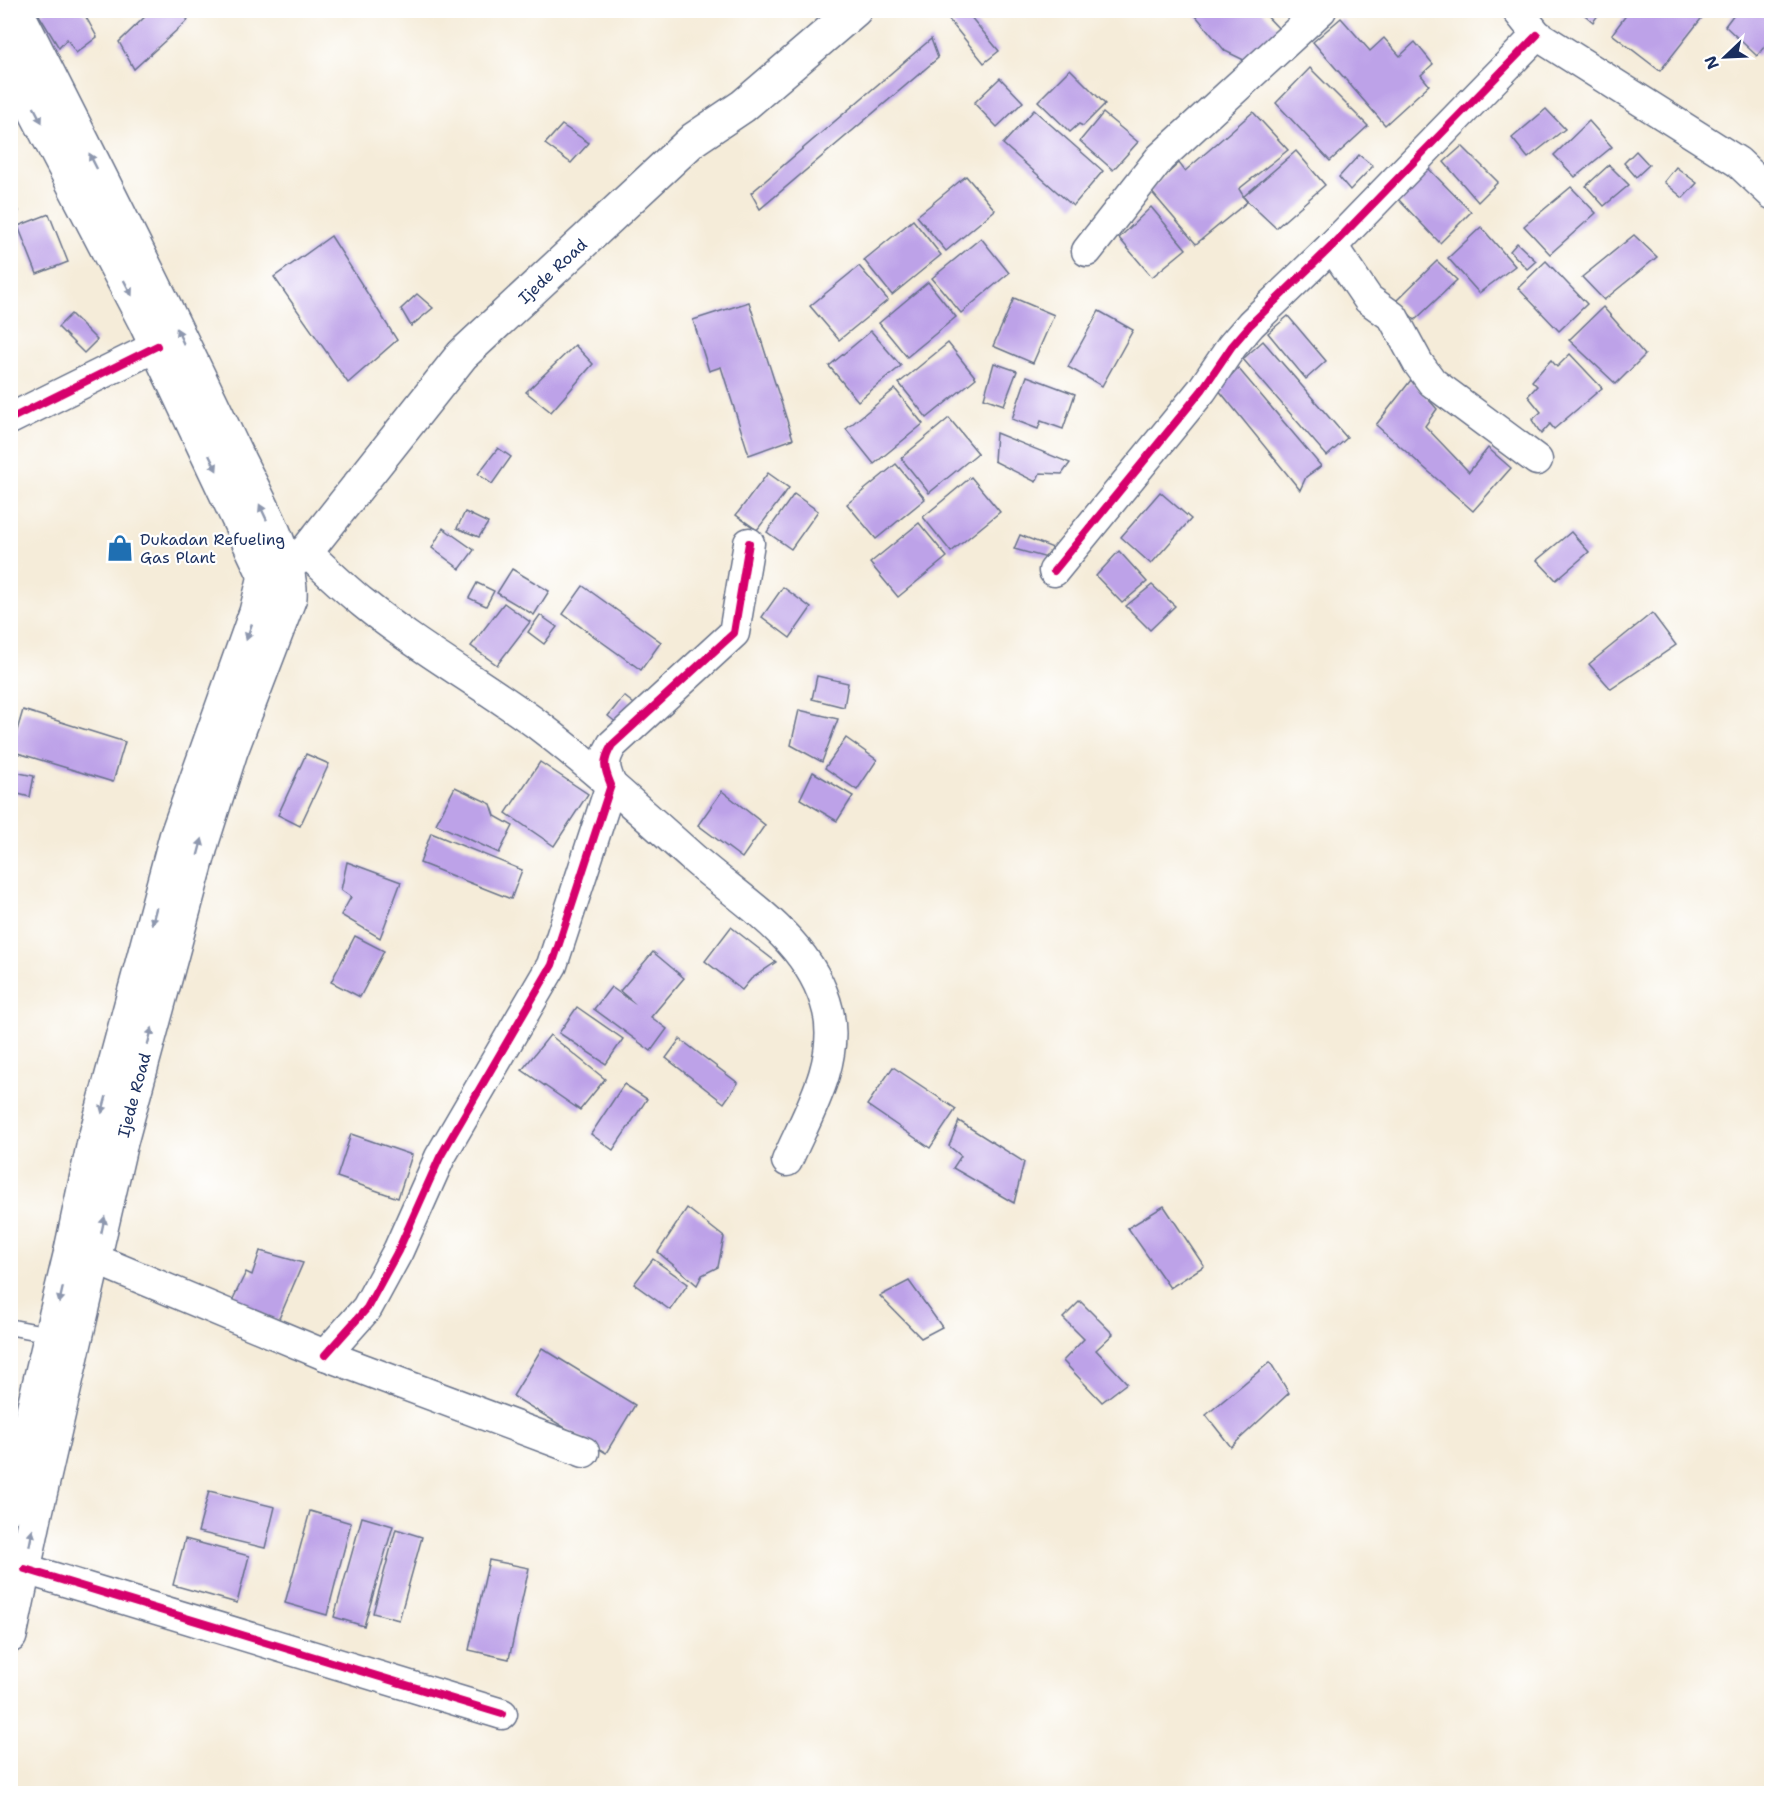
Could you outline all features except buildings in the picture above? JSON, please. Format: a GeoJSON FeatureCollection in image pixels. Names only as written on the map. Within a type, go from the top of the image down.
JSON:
{"type":"FeatureCollection","features":[{"type":"Feature","properties":{"kind":"main road"},"geometry":{"type":"LineString","coordinates":[[16,10],[159,291],[286,564]]}},
{"type":"Feature","properties":{"kind":"main road","name":"Ijede Road"},"geometry":{"type":"LineString","coordinates":[[10,1636],[25,1569],[94,1142],[176,837],[256,612],[286,564],[462,355],[694,140],[743,106],[855,10]]}},
{"type":"Feature","properties":{"kind":"main road"},"geometry":{"type":"LineString","coordinates":[[10,63],[157,346],[286,564]]}},
{"type":"Feature","properties":{"kind":"main road","name":"Ijede Road"},"geometry":{"type":"LineString","coordinates":[[10,1506],[64,1335],[95,1259],[121,1142],[203,839],[231,751],[290,597],[291,585],[286,564]]}},
{"type":"Feature","properties":{"kind":"street"},"geometry":{"type":"LineString","coordinates":[[1087,251],[1160,158],[1321,10]]}},
{"type":"Feature","properties":{"kind":"street"},"geometry":{"type":"LineString","coordinates":[[1516,10],[1537,35],[1738,162],[1772,194]]}},
{"type":"Feature","properties":{"kind":"street"},"geometry":{"type":"LineString","coordinates":[[1054,571],[1202,390],[1232,346],[1537,35]]}},
{"type":"Feature","properties":{"kind":"street"},"geometry":{"type":"LineString","coordinates":[[1332,246],[1363,294],[1393,317],[1418,363],[1432,382],[1537,460]]}},
{"type":"Feature","properties":{"kind":"street"},"geometry":{"type":"LineString","coordinates":[[10,419],[157,346]]}},
{"type":"Feature","properties":{"kind":"street"},"geometry":{"type":"LineString","coordinates":[[325,1354],[367,1308],[398,1251],[440,1157],[552,965],[611,785],[603,767],[612,745],[734,633],[749,543]]}},
{"type":"Feature","properties":{"kind":"street"},"geometry":{"type":"LineString","coordinates":[[286,564],[363,603],[538,726],[611,785],[794,944],[817,982],[828,1012],[831,1047],[826,1071],[787,1161]]}},
{"type":"Feature","properties":{"kind":"street"},"geometry":{"type":"LineString","coordinates":[[95,1259],[325,1354],[584,1452]]}},
{"type":"Feature","properties":{"kind":"street"},"geometry":{"type":"LineString","coordinates":[[25,1569],[502,1714]]}},
{"type":"Feature","properties":{"kind":"lane"},"geometry":{"type":"LineString","coordinates":[[10,1327],[64,1335]]}},
{"type":"Feature","properties":{"kind":"cycle path"},"geometry":{"type":"LineString","coordinates":[[1054,571],[1202,390],[1232,346],[1251,324],[1332,246],[1537,35]]}},
{"type":"Feature","properties":{"kind":"cycle path"},"geometry":{"type":"LineString","coordinates":[[10,419],[157,346]]}},
{"type":"Feature","properties":{"kind":"cycle path"},"geometry":{"type":"LineString","coordinates":[[325,1355],[367,1308],[398,1251],[440,1157],[552,965],[611,785],[605,765],[612,745],[734,633],[749,543]]}},
{"type":"Feature","properties":{"kind":"cycle path"},"geometry":{"type":"LineString","coordinates":[[25,1569],[502,1714]]}},
{"type":"Feature","properties":{"kind":"place","name":"Dukadan Refueling Gas Plant"},"geometry":{"type":"Point","coordinates":[120,548]}}]}
